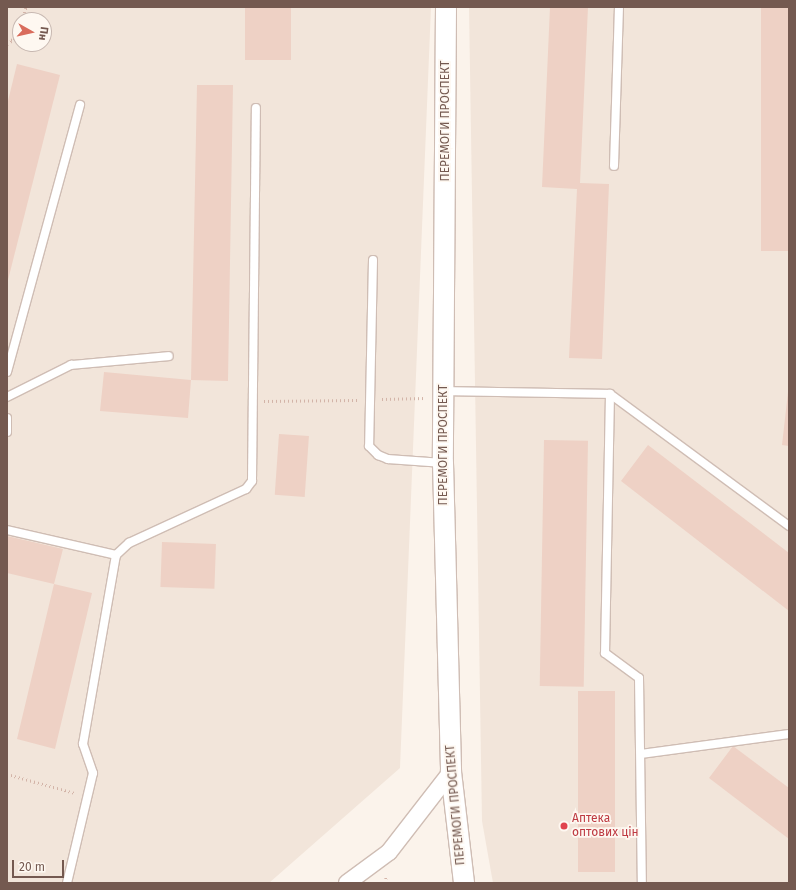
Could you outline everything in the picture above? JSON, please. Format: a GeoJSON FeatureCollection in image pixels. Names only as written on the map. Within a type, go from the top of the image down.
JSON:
{"type":"FeatureCollection","features":[{"type":"Feature","properties":{"kind":"street","name":"ПЕРЕМОГИ ПРОСПЕКТ"},"geometry":{"type":"LineString","coordinates":[[446,7],[443,463],[451,772],[464,883]]}},
{"type":"Feature","properties":{"kind":"street"},"geometry":{"type":"LineString","coordinates":[[347,883],[389,852],[451,772]]}},
{"type":"Feature","properties":{"kind":"lane"},"geometry":{"type":"LineString","coordinates":[[614,166],[619,7]]}},
{"type":"Feature","properties":{"kind":"lane"},"geometry":{"type":"LineString","coordinates":[[7,372],[80,105]]}},
{"type":"Feature","properties":{"kind":"lane"},"geometry":{"type":"LineString","coordinates":[[67,883],[93,773],[83,744],[116,555],[129,543],[246,489],[254,473],[256,108]]}},
{"type":"Feature","properties":{"kind":"lane"},"geometry":{"type":"LineString","coordinates":[[373,260],[369,446],[378,455],[388,459],[443,463]]}},
{"type":"Feature","properties":{"kind":"lane"},"geometry":{"type":"LineString","coordinates":[[7,397],[71,365],[169,356]]}},
{"type":"Feature","properties":{"kind":"lane"},"geometry":{"type":"LineString","coordinates":[[444,394],[610,394],[789,526]]}},
{"type":"Feature","properties":{"kind":"lane"},"geometry":{"type":"LineString","coordinates":[[610,394],[605,653],[640,678],[642,883]]}},
{"type":"Feature","properties":{"kind":"lane"},"geometry":{"type":"LineString","coordinates":[[7,418],[7,432]]}},
{"type":"Feature","properties":{"kind":"lane"},"geometry":{"type":"LineString","coordinates":[[7,530],[116,555]]}},
{"type":"Feature","properties":{"kind":"lane"},"geometry":{"type":"LineString","coordinates":[[776,736],[789,728]]}},
{"type":"Feature","properties":{"kind":"lane"},"geometry":{"type":"LineString","coordinates":[[640,754],[789,734]]}},
{"type":"Feature","properties":{"kind":"path"},"geometry":{"type":"LineString","coordinates":[[7,39],[12,40]]}},
{"type":"Feature","properties":{"kind":"path"},"geometry":{"type":"LineString","coordinates":[[7,44],[12,40]]}},
{"type":"Feature","properties":{"kind":"path"},"geometry":{"type":"LineString","coordinates":[[254,402],[370,399],[444,394]]}},
{"type":"Feature","properties":{"kind":"path"},"geometry":{"type":"LineString","coordinates":[[7,774],[87,796]]}},
{"type":"Feature","properties":{"kind":"shaded area"},"geometry":{"type":"Polygon","coordinates":[[[7,7],[431,7],[400,768],[269,883],[7,883],[7,7]]]}},
{"type":"Feature","properties":{"kind":"shaded area"},"geometry":{"type":"Polygon","coordinates":[[[469,7],[789,7],[789,883],[493,883],[482,821],[469,7]]]}},
{"type":"Feature","properties":{"kind":"building"},"geometry":{"type":"Polygon","coordinates":[[[245,7],[291,7],[291,60],[245,60],[245,7]]]}},
{"type":"Feature","properties":{"kind":"building"},"geometry":{"type":"Polygon","coordinates":[[[550,7],[588,7],[580,183],[609,184],[602,359],[569,358],[577,189],[542,187],[550,7]]]}},
{"type":"Feature","properties":{"kind":"building"},"geometry":{"type":"Polygon","coordinates":[[[761,7],[789,7],[789,251],[761,251],[761,7]]]}},
{"type":"Feature","properties":{"kind":"building"},"geometry":{"type":"Polygon","coordinates":[[[17,64],[60,75],[8,280],[7,105],[17,64]]]}},
{"type":"Feature","properties":{"kind":"building"},"geometry":{"type":"Polygon","coordinates":[[[197,85],[233,85],[228,381],[191,380],[197,85]]]}},
{"type":"Feature","properties":{"kind":"building"},"geometry":{"type":"Polygon","coordinates":[[[104,372],[191,380],[188,418],[100,411],[104,372]]]}},
{"type":"Feature","properties":{"kind":"building"},"geometry":{"type":"Polygon","coordinates":[[[789,392],[789,446],[782,445],[789,392]]]}},
{"type":"Feature","properties":{"kind":"building"},"geometry":{"type":"Polygon","coordinates":[[[279,434],[309,436],[305,497],[275,495],[279,434]]]}},
{"type":"Feature","properties":{"kind":"building"},"geometry":{"type":"Polygon","coordinates":[[[544,440],[588,441],[584,687],[540,686],[544,440]]]}},
{"type":"Feature","properties":{"kind":"building"},"geometry":{"type":"Polygon","coordinates":[[[648,445],[789,553],[789,611],[621,481],[648,445]]]}},
{"type":"Feature","properties":{"kind":"building"},"geometry":{"type":"Polygon","coordinates":[[[7,536],[63,549],[54,584],[7,573],[7,536]]]}},
{"type":"Feature","properties":{"kind":"building"},"geometry":{"type":"Polygon","coordinates":[[[162,542],[216,544],[214,589],[160,587],[162,542]]]}},
{"type":"Feature","properties":{"kind":"building"},"geometry":{"type":"Polygon","coordinates":[[[54,584],[92,593],[55,749],[17,739],[54,584]]]}},
{"type":"Feature","properties":{"kind":"building"},"geometry":{"type":"Polygon","coordinates":[[[578,691],[615,691],[615,872],[578,872],[578,691]]]}},
{"type":"Feature","properties":{"kind":"building"},"geometry":{"type":"Polygon","coordinates":[[[733,746],[789,788],[789,839],[709,778],[733,746]]]}},
{"type":"Feature","properties":{"kind":"place","name":"Аптека оптових цін"},"geometry":{"type":"Point","coordinates":[564,826]}}]}
